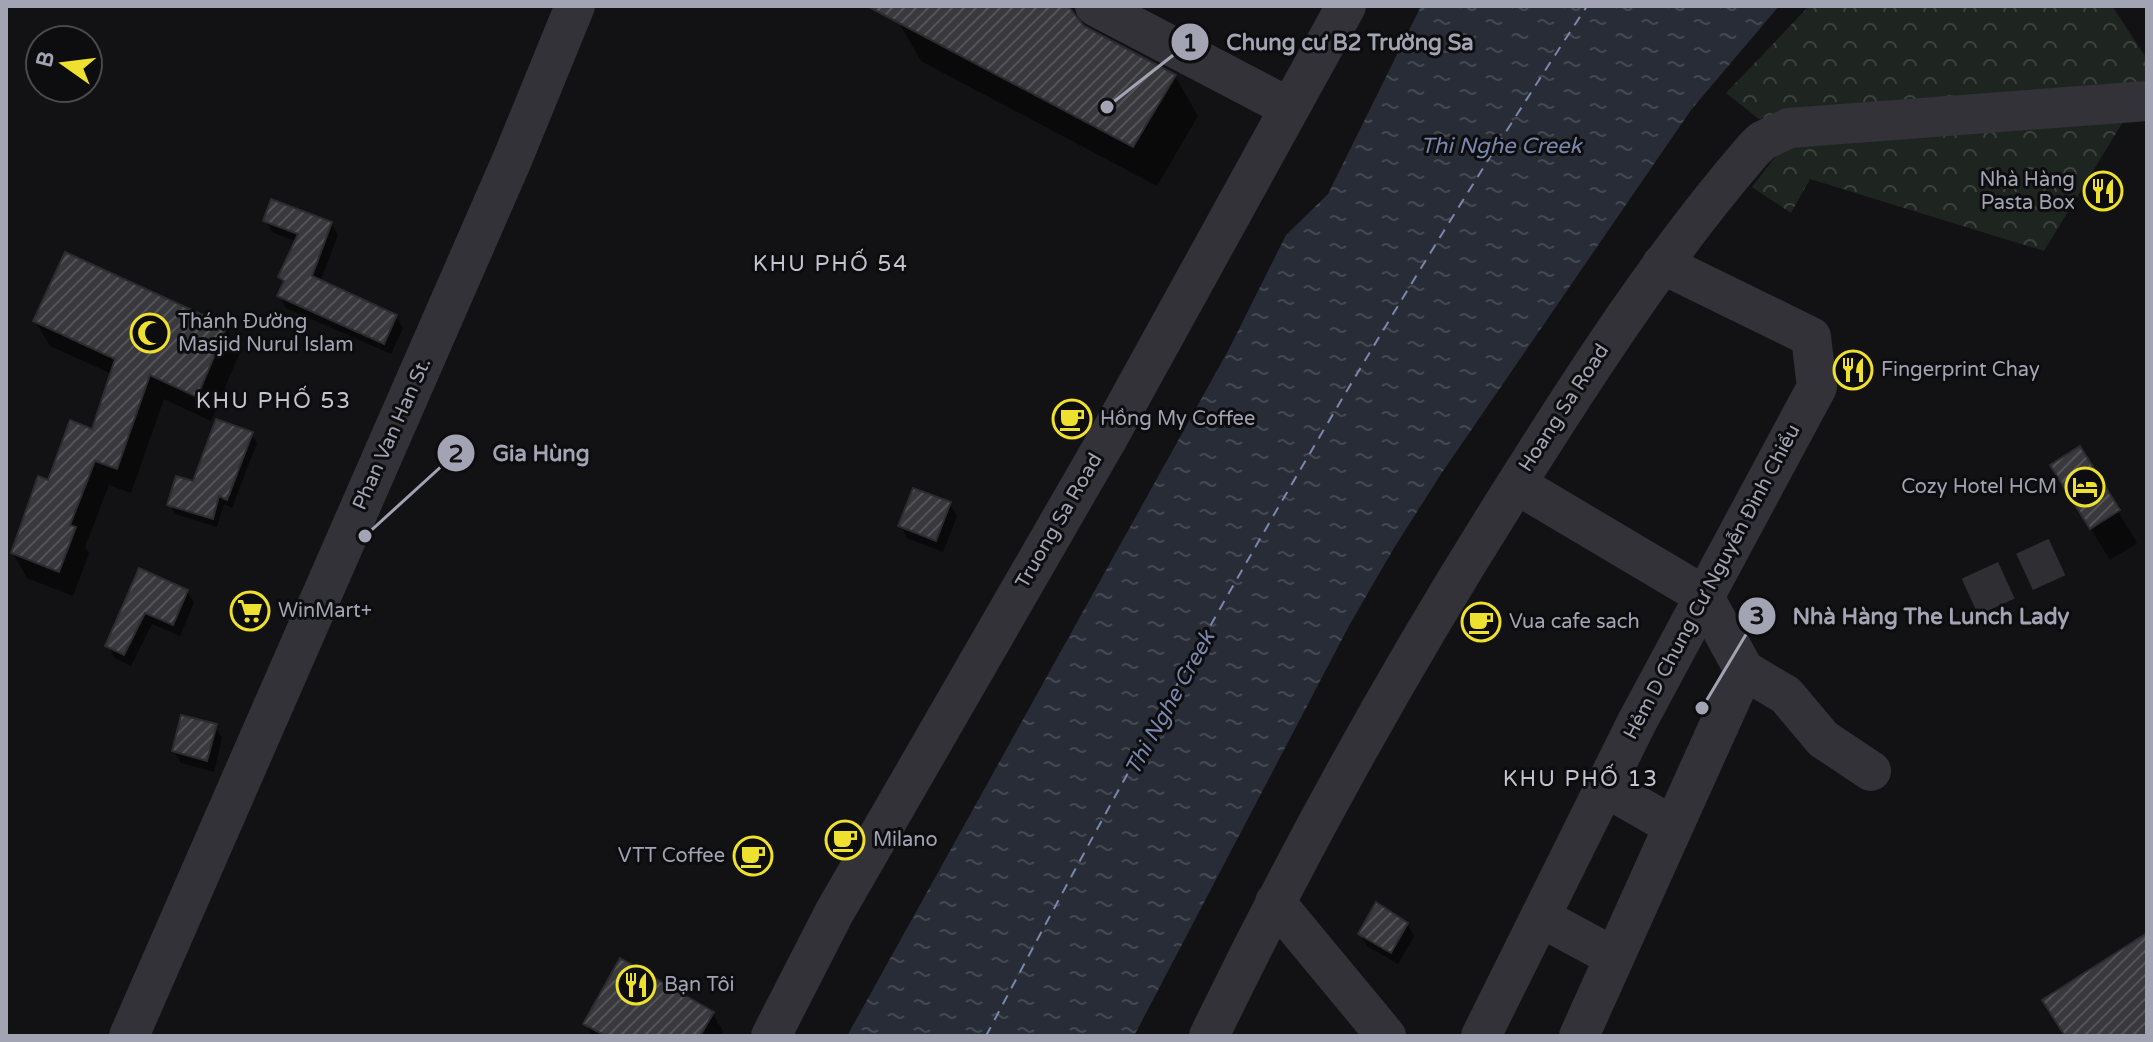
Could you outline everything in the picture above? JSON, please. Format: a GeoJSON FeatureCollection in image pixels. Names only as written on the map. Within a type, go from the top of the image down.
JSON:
{"type":"FeatureCollection","features":[{"type":"Feature","properties":{"kind":"street","name":"Phan Van Han St."},"geometry":{"type":"LineString","coordinates":[[129,1036],[512,160],[575,6]]}},
{"type":"Feature","properties":{"kind":"street","name":"Truong Sa Road"},"geometry":{"type":"LineString","coordinates":[[771,1036],[842,899],[1109,436],[1346,6]]}},
{"type":"Feature","properties":{"kind":"street"},"geometry":{"type":"LineString","coordinates":[[1098,7],[1290,108]]}},
{"type":"Feature","properties":{"kind":"street","name":"Hoang Sa Road"},"geometry":{"type":"LineString","coordinates":[[1209,1036],[1275,902],[1389,690],[1562,409],[1662,264],[1753,150],[1772,135],[1789,128],[2147,101]]}},
{"type":"Feature","properties":{"kind":"street","name":"Hẻm D Chung Cư Nguyễn Ðình Chiểu"},"geometry":{"type":"LineString","coordinates":[[1481,1036],[1703,595],[1817,387],[1811,337],[1662,264]]}},
{"type":"Feature","properties":{"kind":"street"},"geometry":{"type":"LineString","coordinates":[[1516,484],[1703,595],[1744,670],[1786,695],[1823,739],[1871,771]]}},
{"type":"Feature","properties":{"kind":"street"},"geometry":{"type":"LineString","coordinates":[[1579,1036],[1744,670]]}},
{"type":"Feature","properties":{"kind":"street"},"geometry":{"type":"LineString","coordinates":[[1605,787],[1673,826]]}},
{"type":"Feature","properties":{"kind":"street"},"geometry":{"type":"LineString","coordinates":[[1275,902],[1386,1036]]}},
{"type":"Feature","properties":{"kind":"street"},"geometry":{"type":"LineString","coordinates":[[1540,917],[1614,957]]}},
{"type":"Feature","properties":{"kind":"green space"},"geometry":{"type":"Polygon","coordinates":[[[1809,6],[2112,6],[2147,59],[2147,81],[1759,119],[1726,93],[1809,6]]]}},
{"type":"Feature","properties":{"kind":"green space"},"geometry":{"type":"Polygon","coordinates":[[[2129,112],[2044,251],[1810,179],[1791,213],[1752,187],[1788,140],[2129,112]]]}},
{"type":"Feature","properties":{"kind":"water","name":"Thi Nghe Creek"},"geometry":{"type":"Polygon","coordinates":[[[1421,6],[1779,6],[1691,110],[1441,474],[1394,548],[1350,624],[1134,1036],[847,1036],[1229,349],[1286,235],[1328,194],[1421,6]]]}},
{"type":"Feature","properties":{"kind":"building"},"geometry":{"type":"Polygon","coordinates":[[[867,6],[1068,6],[1084,26],[1176,75],[1133,147],[867,6]]]}},
{"type":"Feature","properties":{"kind":"building"},"geometry":{"type":"Polygon","coordinates":[[[271,199],[332,222],[312,276],[397,315],[384,344],[277,296],[284,281],[278,277],[298,234],[263,221],[271,199]]]}},
{"type":"Feature","properties":{"kind":"building"},"geometry":{"type":"Polygon","coordinates":[[[65,252],[227,326],[197,397],[150,375],[117,469],[95,461],[70,525],[76,527],[59,572],[11,553],[38,476],[48,480],[70,420],[92,429],[115,359],[33,321],[65,252]]]}},
{"type":"Feature","properties":{"kind":"building"},"geometry":{"type":"Polygon","coordinates":[[[216,419],[253,432],[227,500],[219,496],[213,519],[167,505],[176,476],[193,481],[216,419]]]}},
{"type":"Feature","properties":{"kind":"building","name":"Cozy Hotel HCM"},"geometry":{"type":"Polygon","coordinates":[[[2080,446],[2120,510],[2090,529],[2050,465],[2080,446]]]}},
{"type":"Feature","properties":{"kind":"building"},"geometry":{"type":"Polygon","coordinates":[[[913,488],[951,502],[936,541],[898,526],[913,488]]]}},
{"type":"Feature","properties":{"kind":"building"},"geometry":{"type":"Polygon","coordinates":[[[139,568],[188,590],[173,625],[145,613],[124,655],[105,646],[139,568]]]}},
{"type":"Feature","properties":{"kind":"building"},"geometry":{"type":"Polygon","coordinates":[[[181,715],[217,724],[207,761],[172,751],[181,715]]]}},
{"type":"Feature","properties":{"kind":"building"},"geometry":{"type":"Polygon","coordinates":[[[1376,902],[1408,923],[1391,953],[1358,934],[1376,902]]]}},
{"type":"Feature","properties":{"kind":"building"},"geometry":{"type":"Polygon","coordinates":[[[2147,933],[2147,1036],[2065,1036],[2042,1000],[2147,933]]]}},
{"type":"Feature","properties":{"kind":"building","name":"Bạn Tôi"},"geometry":{"type":"Polygon","coordinates":[[[620,958],[714,1012],[700,1036],[606,1036],[583,1024],[620,958]]]}},
{"type":"Feature","properties":{"kind":"ferry route"},"geometry":{"type":"LineString","coordinates":[[986,1036],[1128,773],[1274,514],[1427,258],[1587,6]]}},
{"type":"Feature","properties":{"kind":"tunnel"},"geometry":{"type":"LineString","coordinates":[[1970,597],[2057,557]]}},
{"type":"Feature","properties":{"kind":"place","name":"Chung cư B2 Trường Sa"},"geometry":{"type":"Point","coordinates":[1107,107]}},
{"type":"Feature","properties":{"kind":"place","name":"Nhà Hàng Pasta Box"},"geometry":{"type":"Point","coordinates":[2103,191]}},
{"type":"Feature","properties":{"kind":"place","name":"Thánh Đường Masjid Nurul Islam"},"geometry":{"type":"Point","coordinates":[150,333]}},
{"type":"Feature","properties":{"kind":"place","name":"Fingerprint Chay"},"geometry":{"type":"Point","coordinates":[1853,370]}},
{"type":"Feature","properties":{"kind":"place","name":"Hồng My Coffee"},"geometry":{"type":"Point","coordinates":[1072,419]}},
{"type":"Feature","properties":{"kind":"place","name":"Cozy Hotel HCM"},"geometry":{"type":"Point","coordinates":[2085,487]}},
{"type":"Feature","properties":{"kind":"place","name":"Gia Hùng"},"geometry":{"type":"Point","coordinates":[365,536]}},
{"type":"Feature","properties":{"kind":"place","name":"WinMart+"},"geometry":{"type":"Point","coordinates":[250,611]}},
{"type":"Feature","properties":{"kind":"place","name":"Vua cafe sach"},"geometry":{"type":"Point","coordinates":[1481,622]}},
{"type":"Feature","properties":{"kind":"place","name":"Nhà Hàng The Lunch Lady"},"geometry":{"type":"Point","coordinates":[1702,708]}},
{"type":"Feature","properties":{"kind":"place","name":"Milano"},"geometry":{"type":"Point","coordinates":[845,840]}},
{"type":"Feature","properties":{"kind":"place","name":"VTT Coffee"},"geometry":{"type":"Point","coordinates":[753,856]}},
{"type":"Feature","properties":{"kind":"place","name":"Bạn Tôi"},"geometry":{"type":"Point","coordinates":[636,985]}},
{"type":"Feature","properties":{"kind":"district","name":"KHU PHỐ 54"},"geometry":{"type":"Point","coordinates":[831,264]}},
{"type":"Feature","properties":{"kind":"district","name":"KHU PHỐ 53"},"geometry":{"type":"Point","coordinates":[274,401]}},
{"type":"Feature","properties":{"kind":"district","name":"KHU PHỐ 13"},"geometry":{"type":"Point","coordinates":[1581,779]}}]}
